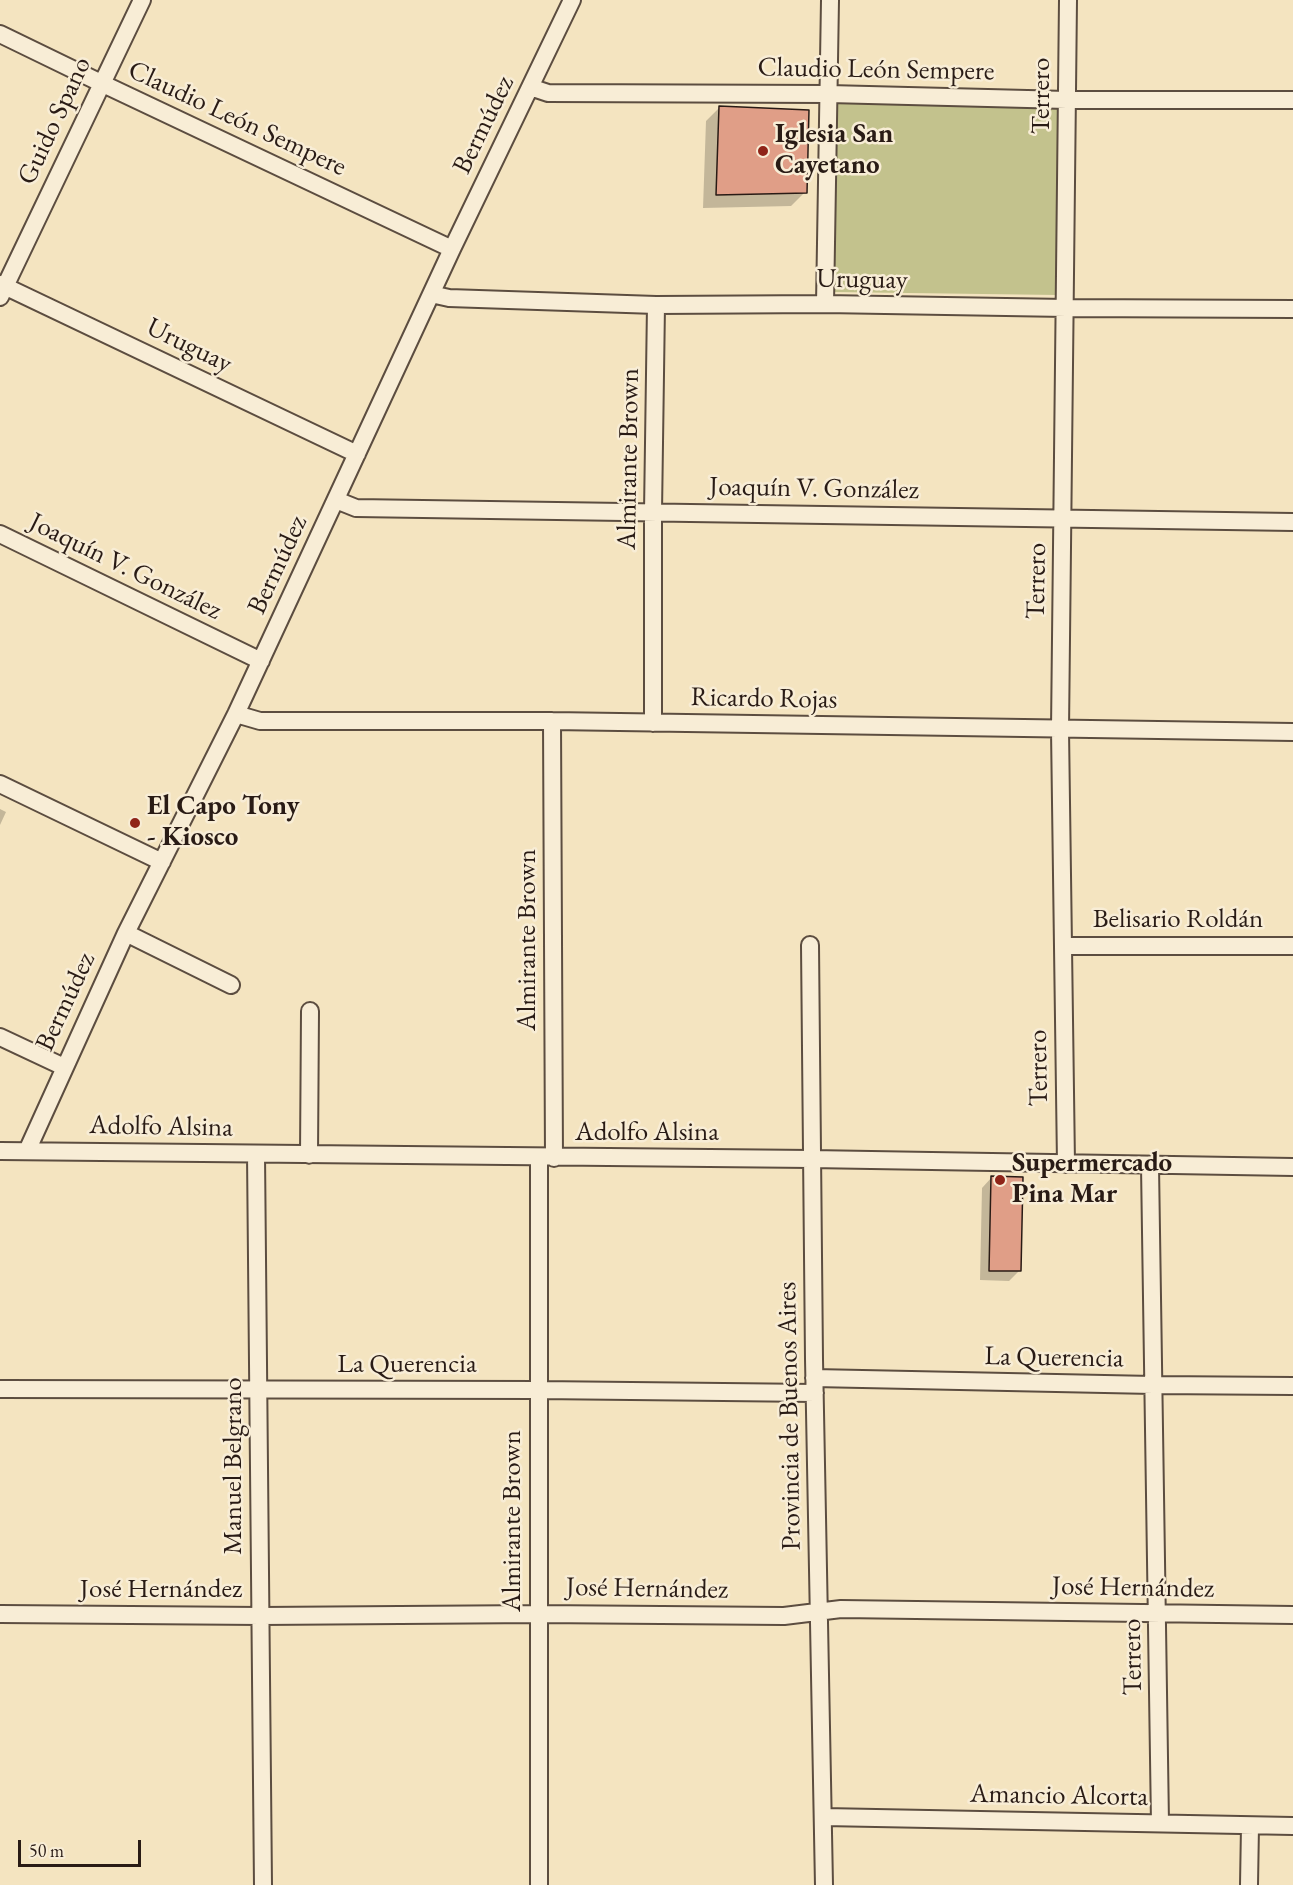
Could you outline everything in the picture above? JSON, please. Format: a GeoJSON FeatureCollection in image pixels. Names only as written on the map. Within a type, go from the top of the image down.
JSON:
{"type":"FeatureCollection","features":[{"type":"Feature","properties":{"kind":"street","name":"Guido Spano"},"geometry":{"type":"LineString","coordinates":[[2,289],[142,0]]}},
{"type":"Feature","properties":{"kind":"street","name":"Bermúdez"},"geometry":{"type":"LineString","coordinates":[[27,1150],[126,933],[236,714],[452,249],[572,0]]}},
{"type":"Feature","properties":{"kind":"street"},"geometry":{"type":"LineString","coordinates":[[825,304],[830,0]]}},
{"type":"Feature","properties":{"kind":"street","name":"Terrero"},"geometry":{"type":"LineString","coordinates":[[1066,1164],[1060,730],[1068,0]]}},
{"type":"Feature","properties":{"kind":"street","name":"Claudio León Sempere"},"geometry":{"type":"LineString","coordinates":[[0,34],[452,249]]}},
{"type":"Feature","properties":{"kind":"street","name":"Claudio León Sempere"},"geometry":{"type":"LineString","coordinates":[[530,87],[548,93],[829,94],[1067,100],[1293,100]]}},
{"type":"Feature","properties":{"kind":"street","name":"Uruguay"},"geometry":{"type":"LineString","coordinates":[[2,289],[357,454]]}},
{"type":"Feature","properties":{"kind":"street","name":"Uruguay"},"geometry":{"type":"LineString","coordinates":[[431,294],[448,298],[656,304],[1293,309]]}},
{"type":"Feature","properties":{"kind":"street","name":"Almirante Brown"},"geometry":{"type":"LineString","coordinates":[[653,723],[656,304]]}},
{"type":"Feature","properties":{"kind":"street","name":"Joaquín V. González"},"geometry":{"type":"LineString","coordinates":[[336,500],[356,508],[1293,522]]}},
{"type":"Feature","properties":{"kind":"street","name":"Joaquín V. González"},"geometry":{"type":"LineString","coordinates":[[0,534],[261,661]]}},
{"type":"Feature","properties":{"kind":"street","name":"Ricardo Rojas"},"geometry":{"type":"LineString","coordinates":[[236,714],[260,721],[552,721],[1293,732]]}},
{"type":"Feature","properties":{"kind":"street","name":"Almirante Brown"},"geometry":{"type":"LineString","coordinates":[[539,1885],[538,1390],[547,1157],[552,721]]}},
{"type":"Feature","properties":{"kind":"street"},"geometry":{"type":"LineString","coordinates":[[0,784],[162,862]]}},
{"type":"Feature","properties":{"kind":"street"},"geometry":{"type":"LineString","coordinates":[[126,933],[231,985]]}},
{"type":"Feature","properties":{"kind":"street","name":"Provincia de Buenos Aires"},"geometry":{"type":"LineString","coordinates":[[810,945],[811,1159],[824,1885]]}},
{"type":"Feature","properties":{"kind":"street","name":"Belisario Roldán"},"geometry":{"type":"LineString","coordinates":[[1063,946],[1293,946]]}},
{"type":"Feature","properties":{"kind":"street"},"geometry":{"type":"LineString","coordinates":[[309,1155],[310,1011]]}},
{"type":"Feature","properties":{"kind":"street"},"geometry":{"type":"LineString","coordinates":[[0,1037],[64,1067]]}},
{"type":"Feature","properties":{"kind":"street","name":"Adolfo Alsina"},"geometry":{"type":"LineString","coordinates":[[0,1151],[811,1159],[1293,1167]]}},
{"type":"Feature","properties":{"kind":"street","name":"Manuel Belgrano"},"geometry":{"type":"LineString","coordinates":[[256,1154],[263,1885]]}},
{"type":"Feature","properties":{"kind":"street","name":"Terrero"},"geometry":{"type":"LineString","coordinates":[[1150,1166],[1160,1823]]}},
{"type":"Feature","properties":{"kind":"street","name":"La Querencia"},"geometry":{"type":"LineString","coordinates":[[0,1389],[260,1391],[815,1386],[1293,1386]]}},
{"type":"Feature","properties":{"kind":"street","name":"José Hernández"},"geometry":{"type":"LineString","coordinates":[[0,1614],[784,1616],[841,1609],[1293,1615]]}},
{"type":"Feature","properties":{"kind":"street","name":"Amancio Alcorta"},"geometry":{"type":"LineString","coordinates":[[824,1817],[1293,1826]]}},
{"type":"Feature","properties":{"kind":"street"},"geometry":{"type":"LineString","coordinates":[[1249,1885],[1250,1826]]}},
{"type":"Feature","properties":{"kind":"shaded area"},"geometry":{"type":"Polygon","coordinates":[[[836,100],[1059,104],[1057,295],[834,292],[836,100]]]}},
{"type":"Feature","properties":{"kind":"building","name":"Iglesia San Cayetano"},"geometry":{"type":"Polygon","coordinates":[[[719,106],[809,110],[807,193],[716,195],[719,106]]]}},
{"type":"Feature","properties":{"kind":"building"},"geometry":{"type":"Polygon","coordinates":[[[991,1176],[1023,1177],[1021,1271],[989,1271],[991,1176]]]}},
{"type":"Feature","properties":{"kind":"place","name":"Iglesia San Cayetano"},"geometry":{"type":"Point","coordinates":[763,151]}},
{"type":"Feature","properties":{"kind":"place","name":"El Capo Tony - Kiosco"},"geometry":{"type":"Point","coordinates":[135,823]}},
{"type":"Feature","properties":{"kind":"place","name":"Supermercado Pina Mar"},"geometry":{"type":"Point","coordinates":[1000,1180]}}]}
